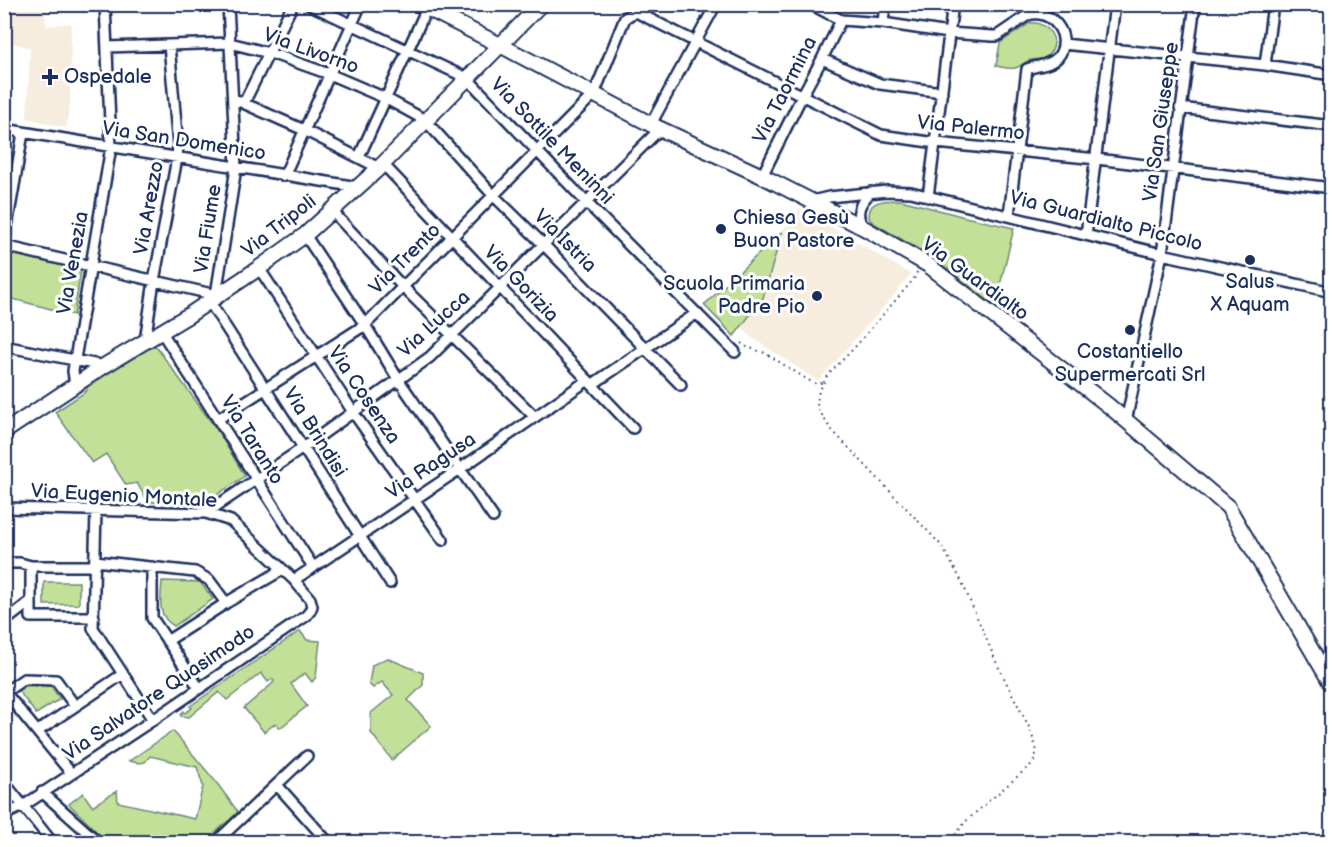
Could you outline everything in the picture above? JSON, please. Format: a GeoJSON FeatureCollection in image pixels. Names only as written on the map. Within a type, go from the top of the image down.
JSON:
{"type":"FeatureCollection","features":[{"type":"Feature","properties":{"kind":"street","name":"Via Venezia"},"geometry":{"type":"LineString","coordinates":[[77,384],[73,371],[111,147],[105,4]]}},
{"type":"Feature","properties":{"kind":"street","name":"Via Fiume"},"geometry":{"type":"LineString","coordinates":[[213,298],[236,168],[228,4]]}},
{"type":"Feature","properties":{"kind":"street"},"geometry":{"type":"LineString","coordinates":[[244,103],[293,4]]}},
{"type":"Feature","properties":{"kind":"street","name":"Via Sottile Meninni"},"geometry":{"type":"LineString","coordinates":[[308,4],[467,78],[735,352]]}},
{"type":"Feature","properties":{"kind":"street"},"geometry":{"type":"LineString","coordinates":[[284,176],[361,4]]}},
{"type":"Feature","properties":{"kind":"street","name":"Via Tripoli"},"geometry":{"type":"LineString","coordinates":[[4,432],[259,268],[305,235],[381,166],[541,4]]}},
{"type":"Feature","properties":{"kind":"street","name":"Via Lucca"},"geometry":{"type":"LineString","coordinates":[[206,513],[303,448],[430,357],[500,288],[586,202],[655,126],[716,4]]}},
{"type":"Feature","properties":{"kind":"street"},"geometry":{"type":"LineString","coordinates":[[810,4],[841,20],[883,23],[950,33],[997,36],[1028,15],[1033,9],[1057,23],[1063,36],[1063,44],[1058,56],[1046,64],[1027,69],[1009,215]]}},
{"type":"Feature","properties":{"kind":"street"},"geometry":{"type":"LineString","coordinates":[[883,23],[885,4]]}},
{"type":"Feature","properties":{"kind":"street"},"geometry":{"type":"LineString","coordinates":[[928,197],[953,4]]}},
{"type":"Feature","properties":{"kind":"street"},"geometry":{"type":"LineString","coordinates":[[1086,235],[1115,4]]}},
{"type":"Feature","properties":{"kind":"street","name":"Via San Giuseppe"},"geometry":{"type":"LineString","coordinates":[[1126,421],[1162,254],[1195,4]]}},
{"type":"Feature","properties":{"kind":"street"},"geometry":{"type":"LineString","coordinates":[[1265,65],[1273,4]]}},
{"type":"Feature","properties":{"kind":"street"},"geometry":{"type":"LineString","coordinates":[[359,157],[407,50],[423,6]]}},
{"type":"Feature","properties":{"kind":"street","name":"Via Guardialto"},"geometry":{"type":"LineString","coordinates":[[423,6],[655,126],[812,201],[923,262],[1109,406],[1228,507],[1332,685]]}},
{"type":"Feature","properties":{"kind":"street","name":"Via Palermo"},"geometry":{"type":"LineString","coordinates":[[594,94],[625,18],[638,13],[881,135],[1332,188]]}},
{"type":"Feature","properties":{"kind":"street","name":"Via Taormina"},"geometry":{"type":"LineString","coordinates":[[762,176],[841,20]]}},
{"type":"Feature","properties":{"kind":"street","name":"Via Livorno"},"geometry":{"type":"LineString","coordinates":[[107,48],[230,44],[270,53],[329,74],[385,98],[425,120]]}},
{"type":"Feature","properties":{"kind":"street"},"geometry":{"type":"LineString","coordinates":[[1063,44],[1265,65],[1332,75]]}},
{"type":"Feature","properties":{"kind":"street","name":"Via Arezzo"},"geometry":{"type":"LineString","coordinates":[[145,341],[178,146],[169,45]]}},
{"type":"Feature","properties":{"kind":"street"},"geometry":{"type":"LineString","coordinates":[[822,59],[880,84],[942,92]]}},
{"type":"Feature","properties":{"kind":"street","name":"Via Trento"},"geometry":{"type":"LineString","coordinates":[[218,419],[365,324],[594,94]]}},
{"type":"Feature","properties":{"kind":"street","name":"Via Gorizia"},"geometry":{"type":"LineString","coordinates":[[234,99],[381,166],[633,428]]}},
{"type":"Feature","properties":{"kind":"street"},"geometry":{"type":"LineString","coordinates":[[1180,108],[1332,126]]}},
{"type":"Feature","properties":{"kind":"street","name":"Via Istria"},"geometry":{"type":"LineString","coordinates":[[425,120],[493,195],[681,385]]}},
{"type":"Feature","properties":{"kind":"street","name":"Via San Domenico"},"geometry":{"type":"LineString","coordinates":[[4,129],[358,187]]}},
{"type":"Feature","properties":{"kind":"street"},"geometry":{"type":"LineString","coordinates":[[23,133],[4,245],[154,281],[213,298]]}},
{"type":"Feature","properties":{"kind":"street","name":"Via Guardialto Piccolo"},"geometry":{"type":"LineString","coordinates":[[812,201],[871,192],[894,190],[911,192],[1162,254],[1332,292]]}},
{"type":"Feature","properties":{"kind":"street"},"geometry":{"type":"LineString","coordinates":[[864,228],[858,214],[859,208],[871,192]]}},
{"type":"Feature","properties":{"kind":"street"},"geometry":{"type":"LineString","coordinates":[[332,210],[403,287],[535,417]]}},
{"type":"Feature","properties":{"kind":"street"},"geometry":{"type":"LineString","coordinates":[[305,235],[365,324],[398,379],[493,517]]}},
{"type":"Feature","properties":{"kind":"street","name":"Via Cosenza"},"geometry":{"type":"LineString","coordinates":[[259,268],[315,356],[443,540]]}},
{"type":"Feature","properties":{"kind":"street","name":"Via Brindisi"},"geometry":{"type":"LineString","coordinates":[[213,298],[266,389],[390,583]]}},
{"type":"Feature","properties":{"kind":"street","name":"Via Ragusa"},"geometry":{"type":"LineString","coordinates":[[294,580],[535,417],[645,349],[696,313]]}},
{"type":"Feature","properties":{"kind":"street","name":"Via Taranto"},"geometry":{"type":"LineString","coordinates":[[161,331],[313,567]]}},
{"type":"Feature","properties":{"kind":"street"},"geometry":{"type":"LineString","coordinates":[[4,346],[104,366]]}},
{"type":"Feature","properties":{"kind":"street","name":"Via Eugenio Montale"},"geometry":{"type":"LineString","coordinates":[[4,508],[206,513],[220,516],[231,520],[294,580],[310,599],[312,606]]}},
{"type":"Feature","properties":{"kind":"street"},"geometry":{"type":"LineString","coordinates":[[96,510],[93,628],[153,720]]}},
{"type":"Feature","properties":{"kind":"street"},"geometry":{"type":"LineString","coordinates":[[4,563],[31,566],[95,564],[195,572],[209,579],[226,603]]}},
{"type":"Feature","properties":{"kind":"street"},"geometry":{"type":"LineString","coordinates":[[31,566],[31,617],[94,617]]}},
{"type":"Feature","properties":{"kind":"street"},"geometry":{"type":"LineString","coordinates":[[152,567],[152,618],[199,688]]}},
{"type":"Feature","properties":{"kind":"street"},"geometry":{"type":"LineString","coordinates":[[167,641],[282,570]]}},
{"type":"Feature","properties":{"kind":"street"},"geometry":{"type":"LineString","coordinates":[[4,622],[31,601]]}},
{"type":"Feature","properties":{"kind":"street","name":"Via Salvatore Quasimodo"},"geometry":{"type":"LineString","coordinates":[[4,815],[23,806],[153,720],[306,616],[312,606]]}},
{"type":"Feature","properties":{"kind":"street"},"geometry":{"type":"LineString","coordinates":[[38,731],[123,674]]}},
{"type":"Feature","properties":{"kind":"street"},"geometry":{"type":"LineString","coordinates":[[71,773],[5,691],[24,679],[56,680],[75,706]]}},
{"type":"Feature","properties":{"kind":"street"},"geometry":{"type":"LineString","coordinates":[[222,841],[307,756]]}},
{"type":"Feature","properties":{"kind":"street"},"geometry":{"type":"LineString","coordinates":[[4,782],[51,843]]}},
{"type":"Feature","properties":{"kind":"street"},"geometry":{"type":"LineString","coordinates":[[277,785],[328,843]]}},
{"type":"Feature","properties":{"kind":"street"},"geometry":{"type":"LineString","coordinates":[[42,792],[98,843]]}},
{"type":"Feature","properties":{"kind":"path"},"geometry":{"type":"LineString","coordinates":[[923,262],[914,279],[827,376],[818,394],[817,407],[830,428],[941,545],[961,580],[1038,751],[1033,763],[966,820],[950,843]]}},
{"type":"Feature","properties":{"kind":"path"},"geometry":{"type":"LineString","coordinates":[[725,341],[738,341],[747,347],[765,353],[813,383],[824,383]]}},
{"type":"Feature","properties":{"kind":"shaded area","name":"Ospedale"},"geometry":{"type":"Polygon","coordinates":[[[4,5],[44,5],[46,26],[71,23],[70,104],[66,128],[27,118],[30,48],[5,40],[4,5]]]}},
{"type":"Feature","properties":{"kind":"shaded area"},"geometry":{"type":"Polygon","coordinates":[[[800,209],[911,274],[818,381],[751,337],[741,327],[763,298],[782,232],[800,209]]]}},
{"type":"Feature","properties":{"kind":"green space"},"geometry":{"type":"Polygon","coordinates":[[[1030,23],[1042,25],[1051,33],[1053,49],[1044,58],[1028,61],[1015,68],[996,66],[1000,43],[1030,23]]]}},
{"type":"Feature","properties":{"kind":"green space"},"geometry":{"type":"Polygon","coordinates":[[[901,200],[1014,228],[995,306],[932,257],[872,222],[869,218],[871,207],[875,204],[901,200]]]}},
{"type":"Feature","properties":{"kind":"green space"},"geometry":{"type":"Polygon","coordinates":[[[782,232],[763,298],[734,336],[704,305],[782,232]]]}},
{"type":"Feature","properties":{"kind":"green space"},"geometry":{"type":"Polygon","coordinates":[[[8,253],[81,270],[74,315],[5,297],[8,253]]]}},
{"type":"Feature","properties":{"kind":"green space"},"geometry":{"type":"Polygon","coordinates":[[[152,341],[217,430],[245,476],[203,504],[148,502],[137,483],[126,485],[106,454],[92,463],[55,412],[87,391],[85,382],[152,341]]]}},
{"type":"Feature","properties":{"kind":"green space"},"geometry":{"type":"Polygon","coordinates":[[[162,581],[200,582],[213,599],[174,626],[168,622],[162,612],[162,581]]]}},
{"type":"Feature","properties":{"kind":"green space"},"geometry":{"type":"Polygon","coordinates":[[[44,582],[79,582],[79,604],[44,605],[44,582]]]}},
{"type":"Feature","properties":{"kind":"green space"},"geometry":{"type":"Polygon","coordinates":[[[300,631],[307,640],[320,641],[316,677],[312,682],[305,673],[291,684],[307,706],[280,728],[276,723],[264,732],[244,708],[274,681],[272,679],[268,682],[261,673],[227,700],[219,692],[189,717],[181,716],[184,711],[185,713],[192,708],[190,706],[300,631]]]}},
{"type":"Feature","properties":{"kind":"green space"},"geometry":{"type":"Polygon","coordinates":[[[387,658],[423,673],[423,685],[408,700],[431,726],[392,760],[371,733],[371,713],[393,695],[382,682],[373,688],[369,684],[372,665],[387,658]]]}},
{"type":"Feature","properties":{"kind":"green space"},"geometry":{"type":"Polygon","coordinates":[[[26,684],[51,686],[60,699],[36,714],[18,690],[26,684]]]}},
{"type":"Feature","properties":{"kind":"green space"},"geometry":{"type":"Polygon","coordinates":[[[173,731],[238,812],[205,842],[107,842],[69,804],[83,793],[92,806],[117,791],[118,802],[195,819],[203,786],[197,767],[150,756],[145,762],[129,761],[173,731]]]}},
{"type":"Feature","properties":{"kind":"place","name":"Ospedale"},"geometry":{"type":"Point","coordinates":[50,77]}},
{"type":"Feature","properties":{"kind":"place","name":"Chiesa Gesù Buon Pastore"},"geometry":{"type":"Point","coordinates":[721,229]}},
{"type":"Feature","properties":{"kind":"place","name":"Salus X Aquam"},"geometry":{"type":"Point","coordinates":[1250,260]}},
{"type":"Feature","properties":{"kind":"place","name":"Scuola Primaria Padre Pio"},"geometry":{"type":"Point","coordinates":[817,296]}},
{"type":"Feature","properties":{"kind":"place","name":"Costantiello Supermercati Srl"},"geometry":{"type":"Point","coordinates":[1130,330]}}]}
